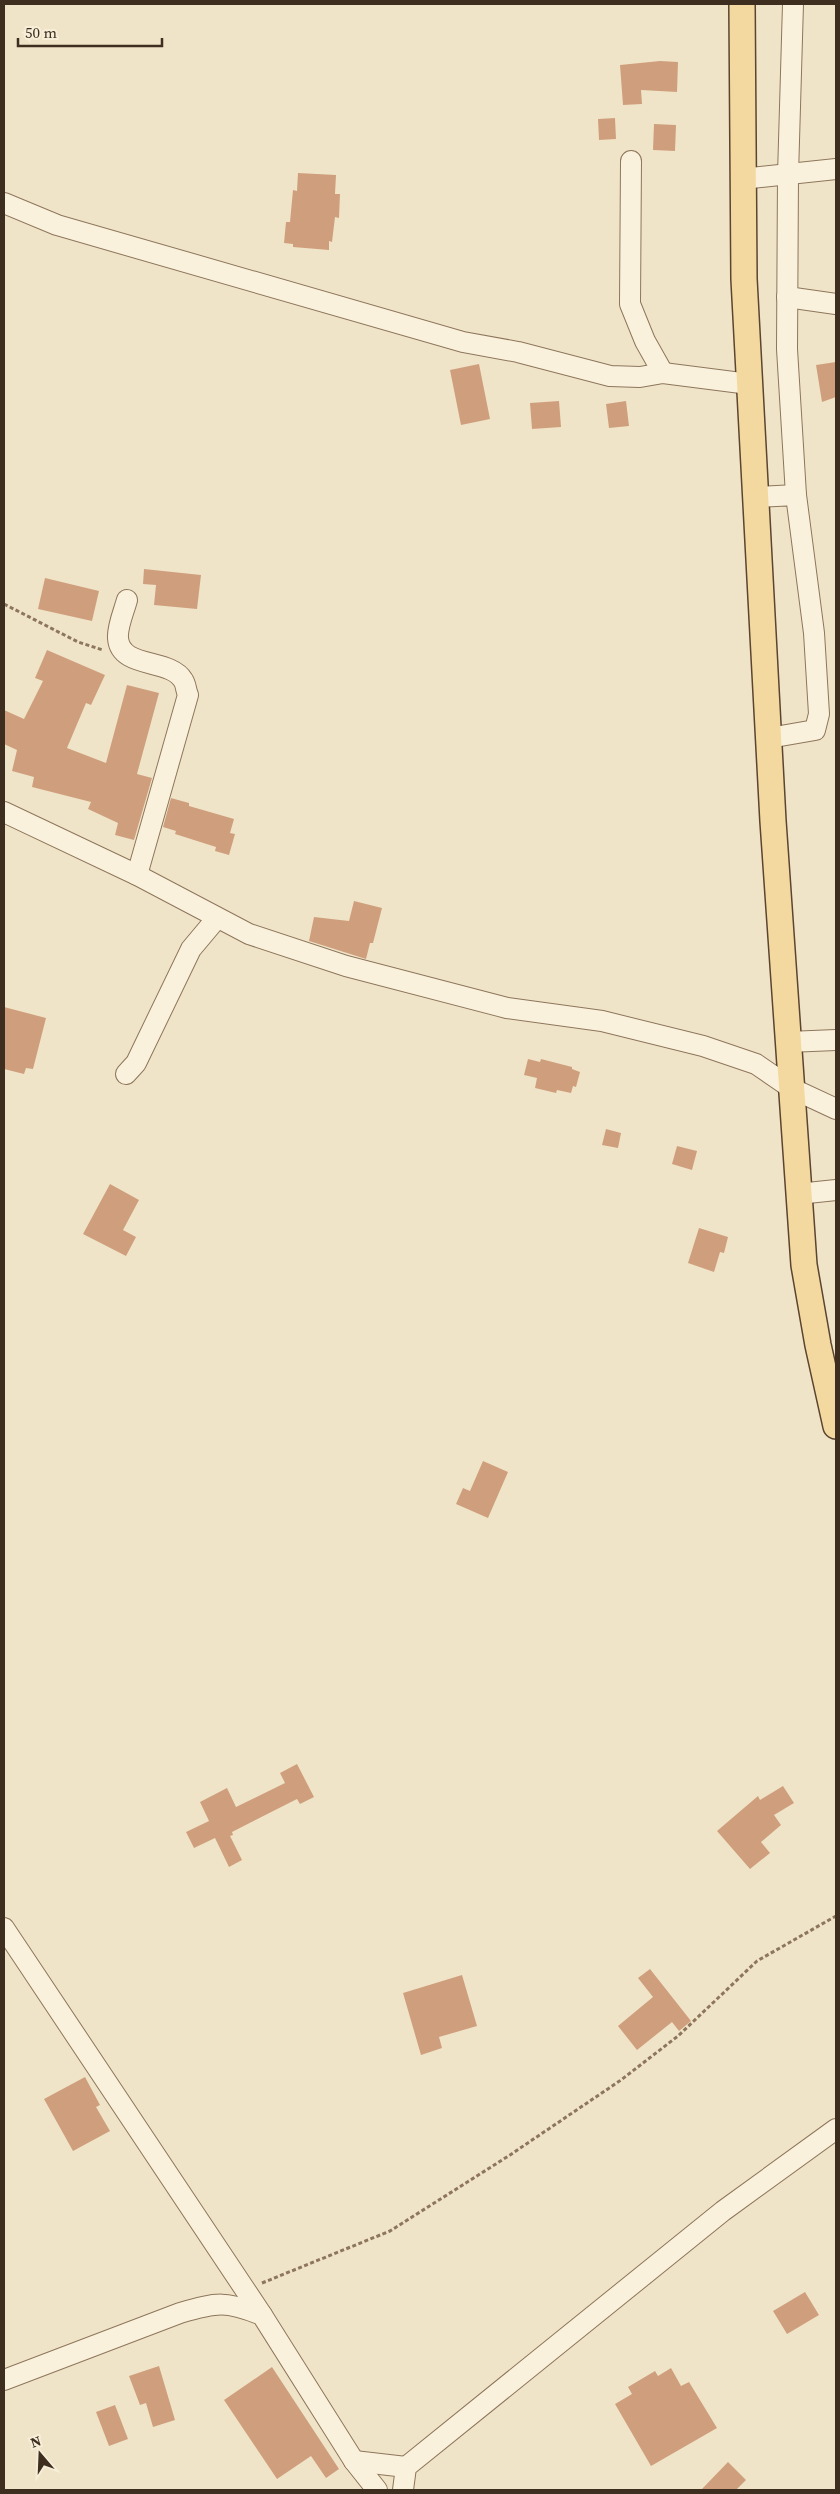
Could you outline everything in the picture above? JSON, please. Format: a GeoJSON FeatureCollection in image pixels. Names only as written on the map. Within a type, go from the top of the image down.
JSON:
{"type":"FeatureCollection","features":[{"type":"Feature","properties":{"kind":"main road"},"geometry":{"type":"LineString","coordinates":[[742,4],[742,179],[749,384],[798,1194],[809,1292],[818,1345],[836,1426]]}},
{"type":"Feature","properties":{"kind":"street"},"geometry":{"type":"LineString","coordinates":[[769,738],[815,730],[819,714],[814,633],[796,495],[786,349],[788,175],[793,4]]}},
{"type":"Feature","properties":{"kind":"street"},"geometry":{"type":"LineString","coordinates":[[631,161],[630,304],[645,340],[663,373]]}},
{"type":"Feature","properties":{"kind":"street"},"geometry":{"type":"LineString","coordinates":[[742,179],[836,169]]}},
{"type":"Feature","properties":{"kind":"street"},"geometry":{"type":"LineString","coordinates":[[4,203],[66,227],[463,342],[518,352],[610,376],[640,377],[663,373],[749,384]]}},
{"type":"Feature","properties":{"kind":"street"},"geometry":{"type":"LineString","coordinates":[[787,297],[836,304]]}},
{"type":"Feature","properties":{"kind":"street"},"geometry":{"type":"LineString","coordinates":[[755,497],[796,495]]}},
{"type":"Feature","properties":{"kind":"street"},"geometry":{"type":"LineString","coordinates":[[127,600],[118,637],[120,646],[135,658],[171,670],[183,680],[188,695],[137,875]]}},
{"type":"Feature","properties":{"kind":"street"},"geometry":{"type":"LineString","coordinates":[[4,812],[137,875],[249,934],[346,966],[506,1008],[627,1026],[703,1046],[756,1064],[791,1088],[836,1109]]}},
{"type":"Feature","properties":{"kind":"street"},"geometry":{"type":"LineString","coordinates":[[126,1074],[136,1063],[191,948],[216,918]]}},
{"type":"Feature","properties":{"kind":"street"},"geometry":{"type":"LineString","coordinates":[[788,1042],[836,1040]]}},
{"type":"Feature","properties":{"kind":"street"},"geometry":{"type":"LineString","coordinates":[[798,1194],[836,1190]]}},
{"type":"Feature","properties":{"kind":"street"},"geometry":{"type":"LineString","coordinates":[[4,1928],[246,2290],[354,2461],[377,2490]]}},
{"type":"Feature","properties":{"kind":"street"},"geometry":{"type":"LineString","coordinates":[[403,2490],[406,2467],[723,2211],[836,2129]]}},
{"type":"Feature","properties":{"kind":"street"},"geometry":{"type":"LineString","coordinates":[[4,2380],[180,2313],[210,2304],[236,2305],[262,2316]]}},
{"type":"Feature","properties":{"kind":"street"},"geometry":{"type":"LineString","coordinates":[[354,2461],[406,2467]]}},
{"type":"Feature","properties":{"kind":"path"},"geometry":{"type":"LineString","coordinates":[[4,604],[78,642],[105,651],[120,646]]}},
{"type":"Feature","properties":{"kind":"path"},"geometry":{"type":"LineString","coordinates":[[246,2290],[390,2231],[494,2165],[621,2080],[678,2036],[757,1961],[836,1916]]}},
{"type":"Feature","properties":{"kind":"building"},"geometry":{"type":"Polygon","coordinates":[[[660,61],[678,62],[677,92],[641,90],[642,104],[623,105],[620,65],[660,61]]]}},
{"type":"Feature","properties":{"kind":"building"},"geometry":{"type":"Polygon","coordinates":[[[615,118],[616,139],[599,140],[598,119],[615,118]]]}},
{"type":"Feature","properties":{"kind":"building"},"geometry":{"type":"Polygon","coordinates":[[[654,124],[676,125],[675,151],[653,150],[654,124]]]}},
{"type":"Feature","properties":{"kind":"building"},"geometry":{"type":"Polygon","coordinates":[[[298,173],[336,175],[335,194],[340,194],[339,218],[335,217],[332,242],[329,241],[329,250],[293,247],[293,244],[284,243],[286,222],[290,222],[293,190],[297,191],[298,173]]]}},
{"type":"Feature","properties":{"kind":"building"},"geometry":{"type":"Polygon","coordinates":[[[836,362],[836,397],[822,402],[816,365],[836,362]]]}},
{"type":"Feature","properties":{"kind":"building"},"geometry":{"type":"Polygon","coordinates":[[[479,364],[490,419],[461,425],[450,370],[479,364]]]}},
{"type":"Feature","properties":{"kind":"building"},"geometry":{"type":"Polygon","coordinates":[[[559,401],[561,427],[532,429],[530,403],[559,401]]]}},
{"type":"Feature","properties":{"kind":"building"},"geometry":{"type":"Polygon","coordinates":[[[626,401],[629,426],[609,428],[606,404],[626,401]]]}},
{"type":"Feature","properties":{"kind":"building"},"geometry":{"type":"Polygon","coordinates":[[[144,569],[201,575],[197,609],[154,605],[156,585],[143,584],[144,569]]]}},
{"type":"Feature","properties":{"kind":"building"},"geometry":{"type":"Polygon","coordinates":[[[45,578],[99,591],[92,621],[38,609],[45,578]]]}},
{"type":"Feature","properties":{"kind":"building"},"geometry":{"type":"Polygon","coordinates":[[[47,650],[105,675],[91,705],[86,703],[67,748],[106,763],[127,685],[159,693],[137,774],[152,778],[134,840],[115,835],[118,823],[88,809],[91,802],[32,787],[34,777],[12,771],[17,750],[4,744],[4,710],[24,719],[43,681],[35,678],[47,650]]]}},
{"type":"Feature","properties":{"kind":"building"},"geometry":{"type":"Polygon","coordinates":[[[171,798],[189,803],[189,806],[234,819],[230,833],[235,834],[229,855],[215,851],[216,847],[175,834],[176,831],[163,827],[171,798]]]}},
{"type":"Feature","properties":{"kind":"building"},"geometry":{"type":"Polygon","coordinates":[[[354,901],[382,908],[373,943],[370,943],[366,959],[309,941],[314,917],[349,921],[354,901]]]}},
{"type":"Feature","properties":{"kind":"building"},"geometry":{"type":"Polygon","coordinates":[[[4,1007],[46,1018],[33,1069],[26,1068],[24,1074],[4,1069],[4,1007]]]}},
{"type":"Feature","properties":{"kind":"building"},"geometry":{"type":"Polygon","coordinates":[[[528,1059],[540,1062],[541,1059],[572,1067],[572,1069],[580,1072],[576,1087],[573,1086],[571,1093],[557,1090],[556,1093],[535,1088],[537,1078],[524,1075],[528,1059]]]}},
{"type":"Feature","properties":{"kind":"building"},"geometry":{"type":"Polygon","coordinates":[[[606,1129],[621,1133],[618,1148],[602,1145],[606,1129]]]}},
{"type":"Feature","properties":{"kind":"building"},"geometry":{"type":"Polygon","coordinates":[[[677,1146],[697,1151],[692,1170],[672,1164],[677,1146]]]}},
{"type":"Feature","properties":{"kind":"building"},"geometry":{"type":"Polygon","coordinates":[[[110,1184],[139,1200],[123,1230],[136,1237],[126,1256],[83,1234],[110,1184]]]}},
{"type":"Feature","properties":{"kind":"building"},"geometry":{"type":"Polygon","coordinates":[[[699,1228],[728,1237],[724,1253],[720,1252],[714,1272],[688,1263],[699,1228]]]}},
{"type":"Feature","properties":{"kind":"building"},"geometry":{"type":"Polygon","coordinates":[[[483,1461],[508,1472],[488,1518],[456,1504],[463,1488],[470,1491],[483,1461]]]}},
{"type":"Feature","properties":{"kind":"building"},"geometry":{"type":"Polygon","coordinates":[[[297,1764],[314,1797],[300,1804],[297,1799],[232,1832],[233,1835],[230,1836],[242,1860],[229,1867],[215,1838],[194,1848],[186,1832],[209,1821],[200,1802],[227,1788],[236,1807],[285,1783],[280,1773],[297,1764]]]}},
{"type":"Feature","properties":{"kind":"building"},"geometry":{"type":"Polygon","coordinates":[[[783,1786],[794,1803],[774,1815],[781,1825],[761,1842],[770,1853],[750,1869],[717,1831],[758,1796],[760,1800],[783,1786]]]}},
{"type":"Feature","properties":{"kind":"building"},"geometry":{"type":"Polygon","coordinates":[[[650,1969],[691,2021],[679,2031],[672,2022],[637,2050],[618,2026],[653,1997],[638,1978],[650,1969]]]}},
{"type":"Feature","properties":{"kind":"building"},"geometry":{"type":"Polygon","coordinates":[[[462,1975],[477,2026],[439,2037],[442,2048],[421,2055],[403,1993],[462,1975]]]}},
{"type":"Feature","properties":{"kind":"building"},"geometry":{"type":"Polygon","coordinates":[[[85,2077],[100,2105],[96,2107],[110,2131],[73,2151],[44,2099],[85,2077]]]}},
{"type":"Feature","properties":{"kind":"building"},"geometry":{"type":"Polygon","coordinates":[[[805,2292],[819,2315],[787,2334],[773,2311],[805,2292]]]}},
{"type":"Feature","properties":{"kind":"building"},"geometry":{"type":"Polygon","coordinates":[[[159,2366],[175,2420],[153,2427],[146,2403],[140,2405],[129,2376],[159,2366]]]}},
{"type":"Feature","properties":{"kind":"building"},"geometry":{"type":"Polygon","coordinates":[[[272,2367],[339,2469],[326,2478],[311,2456],[277,2479],[224,2400],[272,2367]]]}},
{"type":"Feature","properties":{"kind":"building"},"geometry":{"type":"Polygon","coordinates":[[[671,2368],[681,2386],[689,2382],[717,2428],[651,2466],[615,2404],[632,2394],[628,2387],[655,2371],[658,2376],[671,2368]]]}},
{"type":"Feature","properties":{"kind":"building"},"geometry":{"type":"Polygon","coordinates":[[[115,2405],[128,2439],[109,2446],[96,2412],[115,2405]]]}},
{"type":"Feature","properties":{"kind":"building"},"geometry":{"type":"Polygon","coordinates":[[[728,2462],[746,2480],[736,2490],[701,2490],[728,2462]]]}}]}
